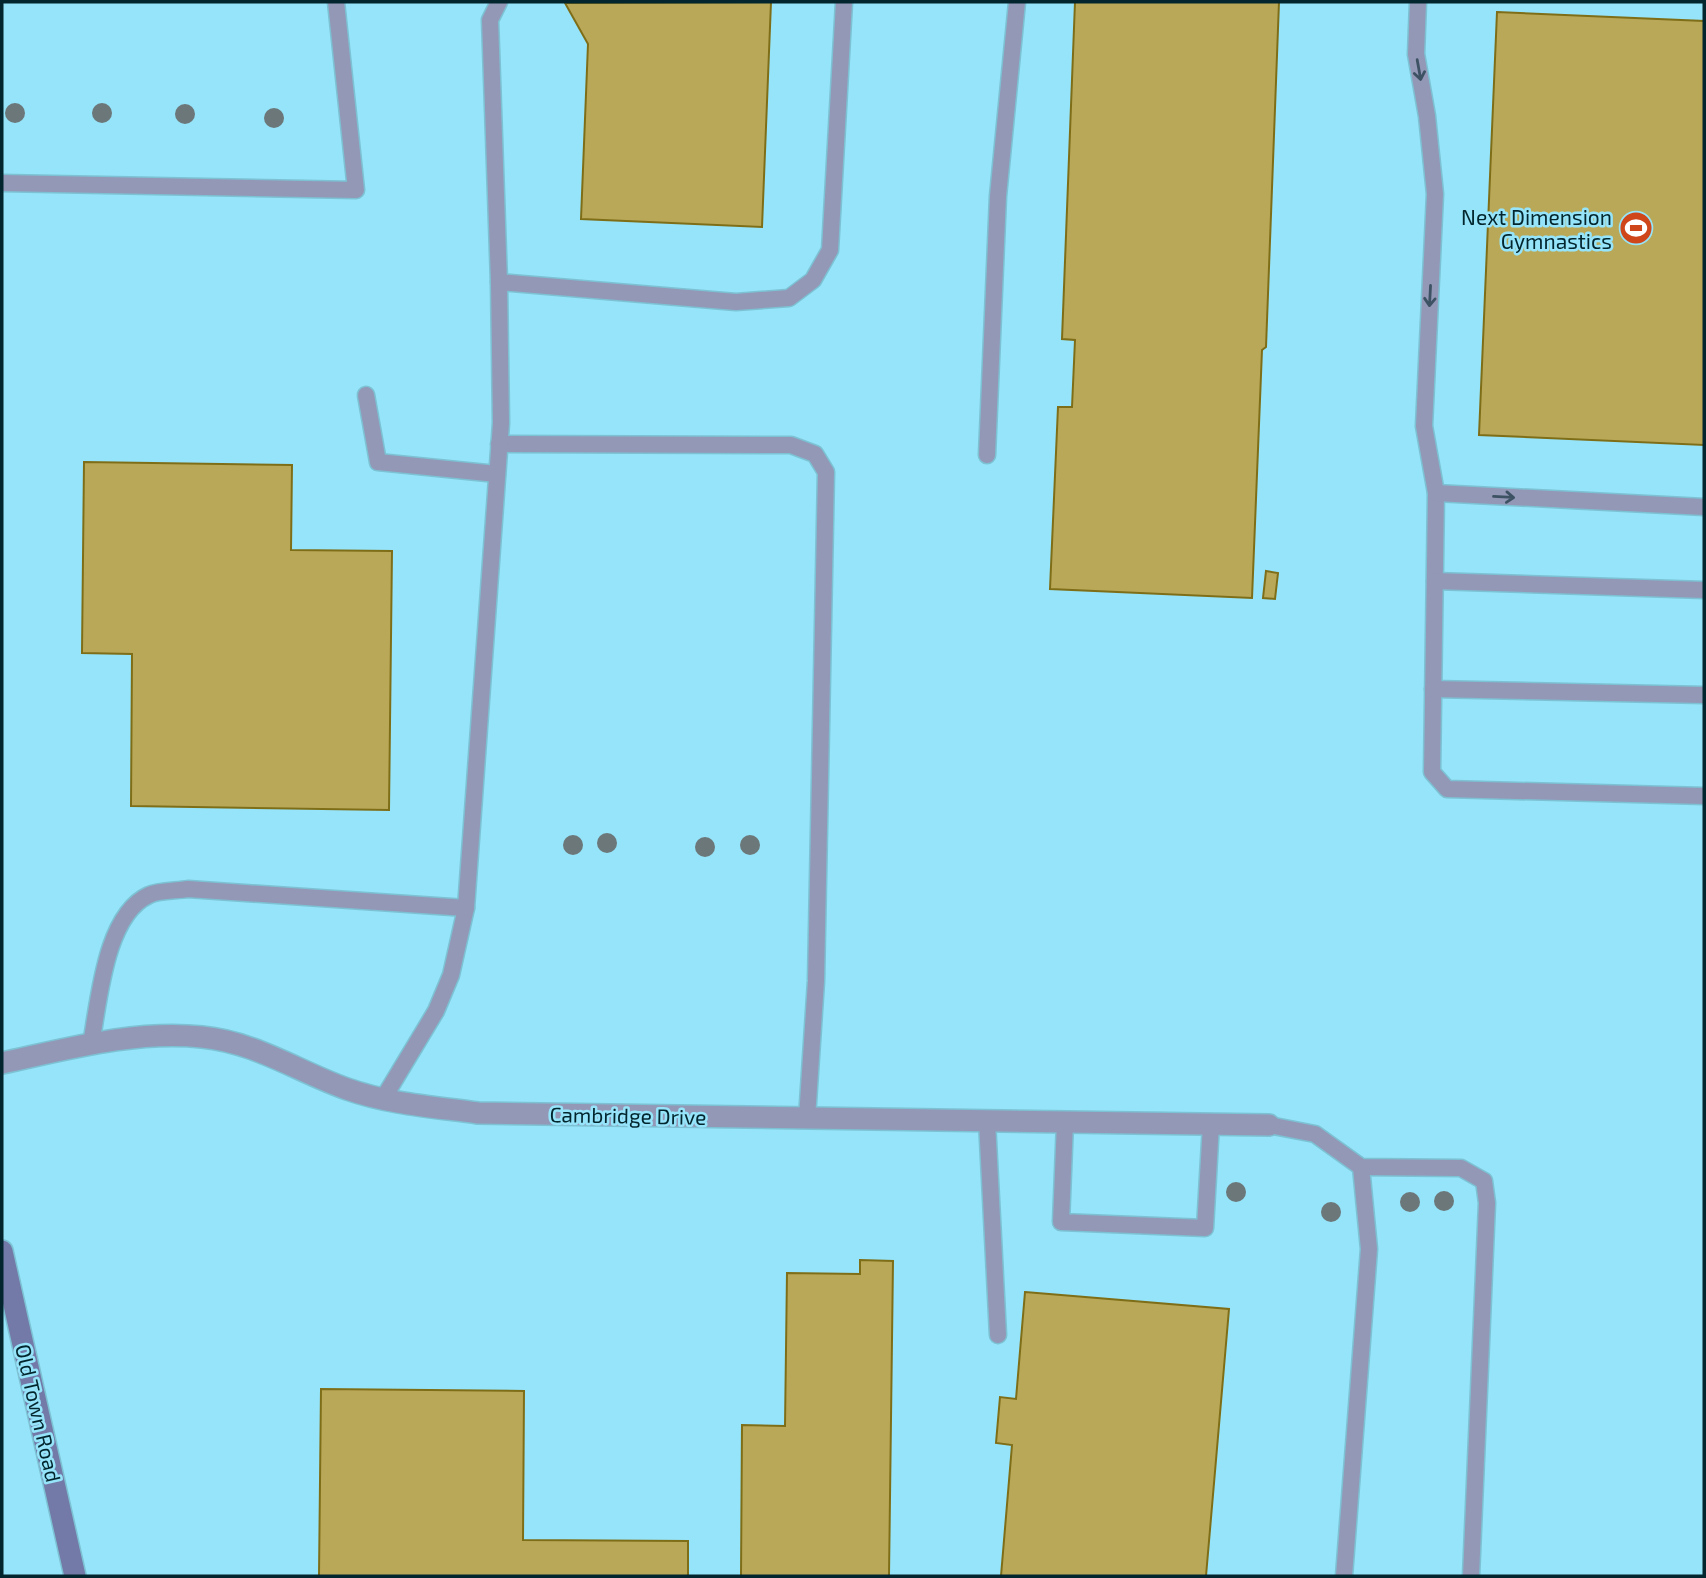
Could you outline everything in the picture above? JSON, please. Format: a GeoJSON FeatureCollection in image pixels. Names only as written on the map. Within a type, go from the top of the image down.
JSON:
{"type":"FeatureCollection","features":[{"type":"Feature","properties":{"kind":"main road","name":"Old Town Road"},"geometry":{"type":"LineString","coordinates":[[2,1251],[75,1576]]}},
{"type":"Feature","properties":{"kind":"street","name":"Cambridge Drive"},"geometry":{"type":"LineString","coordinates":[[2,1063],[91,1044],[150,1037],[203,1037],[248,1046],[346,1089],[383,1099],[478,1113],[1269,1125]]}},
{"type":"Feature","properties":{"kind":"lane"},"geometry":{"type":"LineString","coordinates":[[2,183],[356,190],[336,2]]}},
{"type":"Feature","properties":{"kind":"lane"},"geometry":{"type":"LineString","coordinates":[[383,1099],[436,1012],[451,975],[466,908],[499,444],[499,282],[490,20],[499,2]]}},
{"type":"Feature","properties":{"kind":"lane"},"geometry":{"type":"LineString","coordinates":[[499,282],[736,302],[789,298],[813,280],[830,250],[844,2]]}},
{"type":"Feature","properties":{"kind":"lane"},"geometry":{"type":"LineString","coordinates":[[987,455],[998,197],[1017,2]]}},
{"type":"Feature","properties":{"kind":"lane"},"geometry":{"type":"LineString","coordinates":[[1418,2],[1416,54],[1427,116],[1435,194],[1424,426],[1436,494],[1432,772],[1447,789],[1704,796]]}},
{"type":"Feature","properties":{"kind":"lane"},"geometry":{"type":"LineString","coordinates":[[366,395],[379,462],[497,474]]}},
{"type":"Feature","properties":{"kind":"lane"},"geometry":{"type":"LineString","coordinates":[[499,444],[791,445],[815,454],[826,472],[816,981],[807,1118]]}},
{"type":"Feature","properties":{"kind":"lane"},"geometry":{"type":"LineString","coordinates":[[1436,494],[1704,507]]}},
{"type":"Feature","properties":{"kind":"lane"},"geometry":{"type":"LineString","coordinates":[[1435,581],[1704,590]]}},
{"type":"Feature","properties":{"kind":"lane"},"geometry":{"type":"LineString","coordinates":[[1433,689],[1704,695]]}},
{"type":"Feature","properties":{"kind":"lane"},"geometry":{"type":"LineString","coordinates":[[91,1044],[108,956],[125,914],[150,894],[188,889],[466,908]]}},
{"type":"Feature","properties":{"kind":"lane"},"geometry":{"type":"LineString","coordinates":[[987,1121],[998,1335]]}},
{"type":"Feature","properties":{"kind":"lane"},"geometry":{"type":"LineString","coordinates":[[1065,1122],[1062,1222],[1205,1228],[1211,1124]]}},
{"type":"Feature","properties":{"kind":"lane"},"geometry":{"type":"LineString","coordinates":[[1269,1125],[1315,1133],[1362,1167],[1461,1168],[1484,1181],[1487,1203],[1471,1576]]}},
{"type":"Feature","properties":{"kind":"lane"},"geometry":{"type":"LineString","coordinates":[[1345,1576],[1369,1249],[1362,1167]]}},
{"type":"Feature","properties":{"kind":"building"},"geometry":{"type":"Polygon","coordinates":[[[771,2],[762,227],[581,219],[588,44],[565,3],[771,2]]]}},
{"type":"Feature","properties":{"kind":"building"},"geometry":{"type":"Polygon","coordinates":[[[1075,2],[1279,2],[1266,347],[1262,350],[1252,598],[1050,589],[1058,407],[1072,407],[1075,340],[1062,339],[1075,2]]]}},
{"type":"Feature","properties":{"kind":"building"},"geometry":{"type":"Polygon","coordinates":[[[1497,12],[1704,21],[1704,445],[1479,435],[1497,12]]]}},
{"type":"Feature","properties":{"kind":"building"},"geometry":{"type":"Polygon","coordinates":[[[84,462],[292,465],[291,550],[392,551],[389,810],[131,806],[132,654],[82,653],[84,462]]]}},
{"type":"Feature","properties":{"kind":"building"},"geometry":{"type":"Polygon","coordinates":[[[1266,571],[1278,573],[1275,599],[1263,598],[1266,571]]]}},
{"type":"Feature","properties":{"kind":"building"},"geometry":{"type":"Polygon","coordinates":[[[860,1260],[893,1261],[889,1576],[741,1576],[742,1425],[785,1426],[787,1273],[860,1274],[860,1260]]]}},
{"type":"Feature","properties":{"kind":"building"},"geometry":{"type":"Polygon","coordinates":[[[1025,1292],[1229,1309],[1206,1576],[1001,1576],[1012,1445],[996,1443],[1000,1397],[1016,1399],[1025,1292]]]}},
{"type":"Feature","properties":{"kind":"building"},"geometry":{"type":"Polygon","coordinates":[[[321,1389],[524,1391],[523,1540],[688,1541],[688,1576],[319,1576],[321,1389]]]}},
{"type":"Feature","properties":{"kind":"place","name":"Next Dimension Gymnastics"},"geometry":{"type":"Point","coordinates":[1636,228]}}]}
